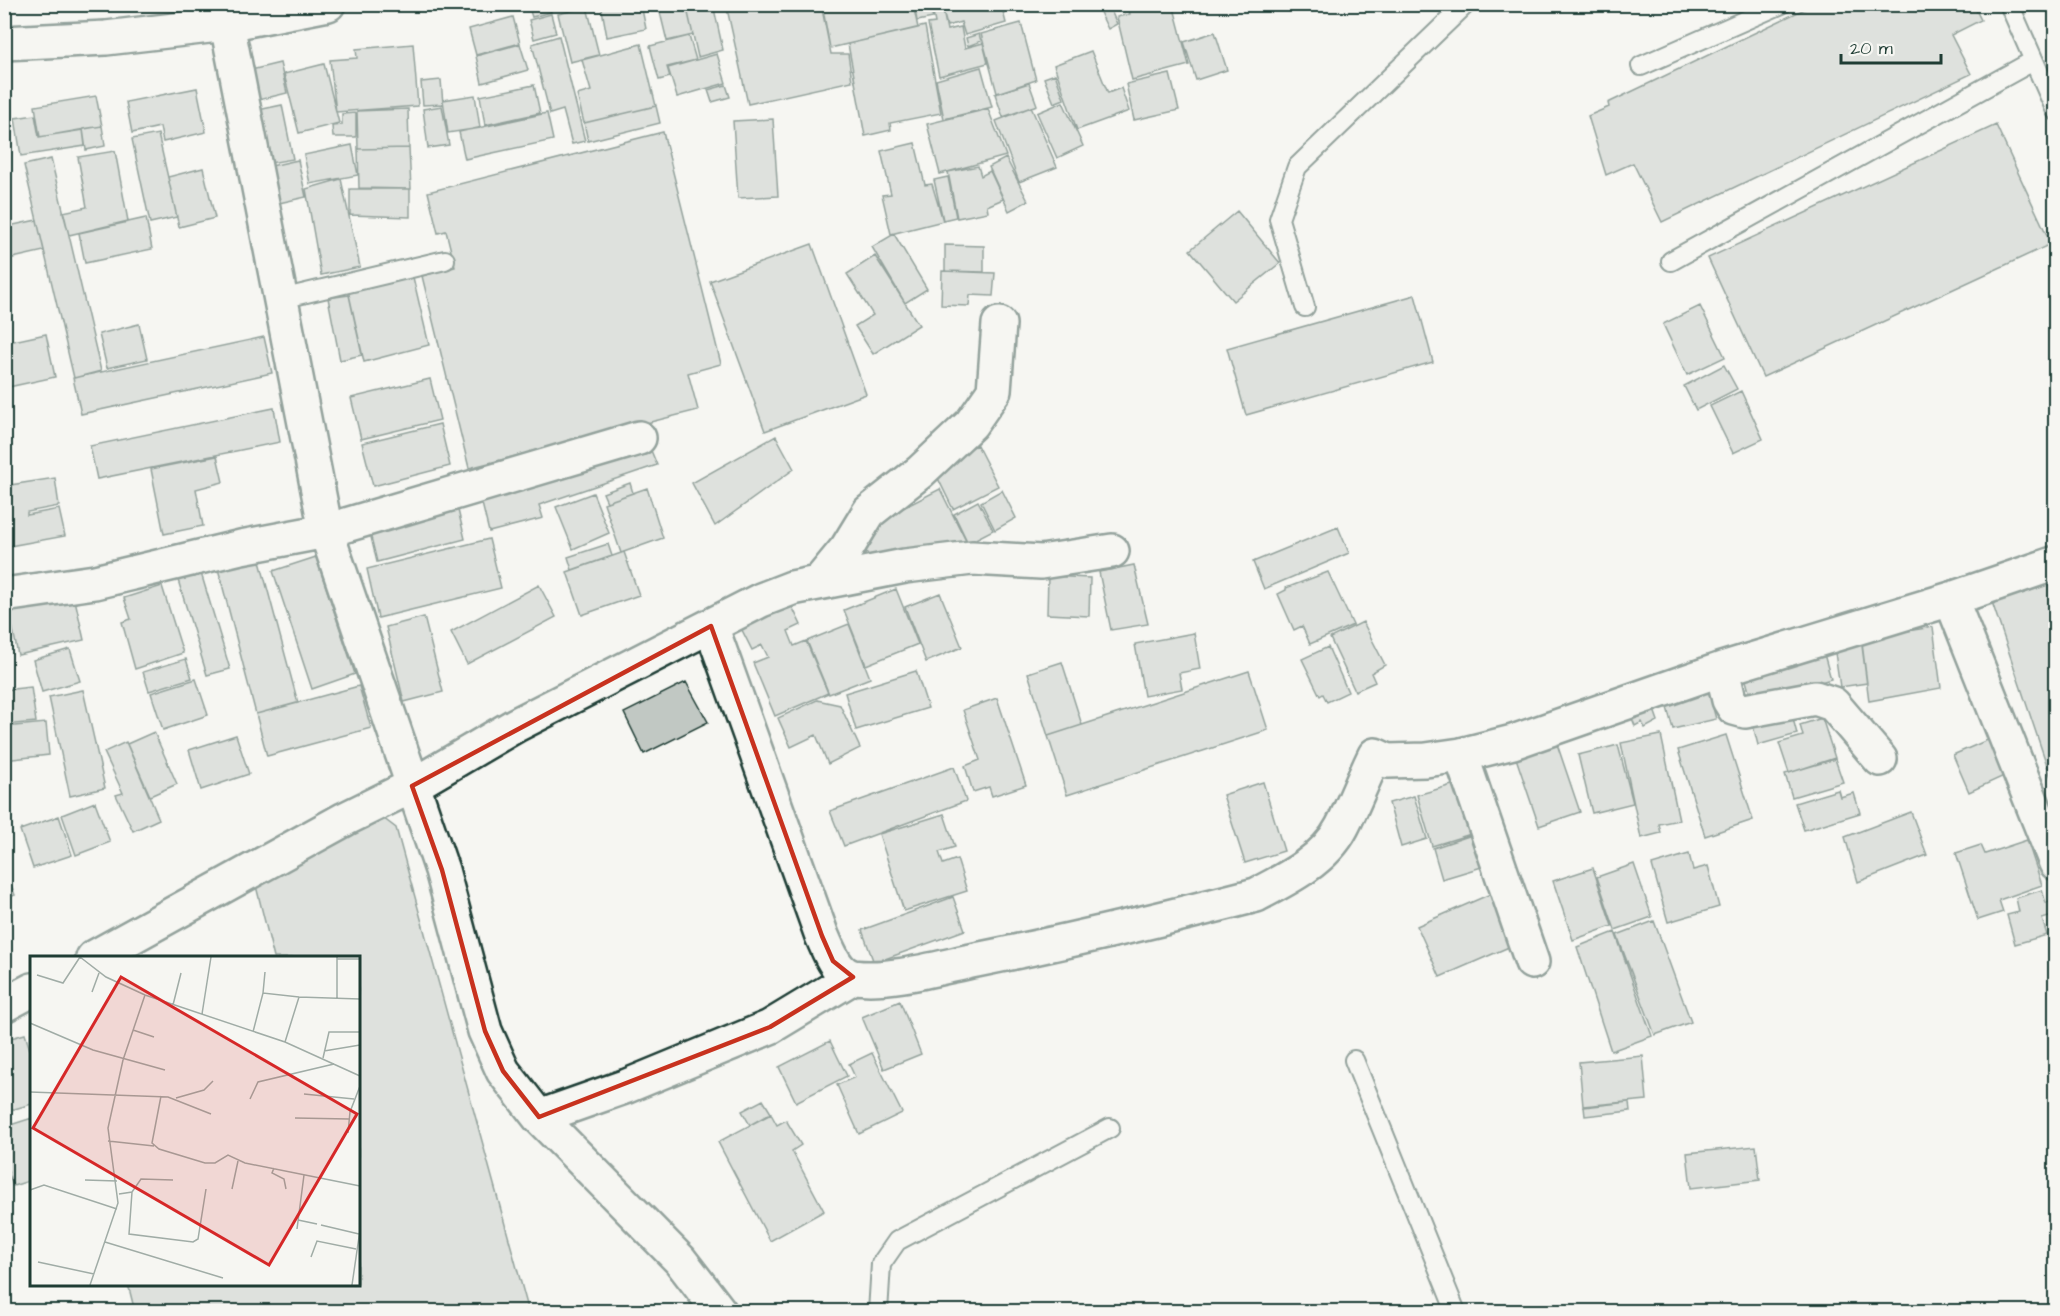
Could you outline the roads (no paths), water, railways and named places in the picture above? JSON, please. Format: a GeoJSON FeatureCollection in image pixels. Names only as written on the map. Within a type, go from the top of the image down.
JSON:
{"type":"FeatureCollection","features":[{"type":"Feature","properties":{"kind":"main road"},"geometry":{"type":"LineString","coordinates":[[4,43],[106,38],[227,24],[328,4]]}},
{"type":"Feature","properties":{"kind":"main road"},"geometry":{"type":"LineString","coordinates":[[227,24],[326,531],[442,870],[484,1031],[503,1071],[539,1116],[680,1260],[720,1311]]}},
{"type":"Feature","properties":{"kind":"main road"},"geometry":{"type":"LineString","coordinates":[[819,582],[847,548],[869,512],[920,472],[971,424],[994,391],[999,324]]}},
{"type":"Feature","properties":{"kind":"main road"},"geometry":{"type":"LineString","coordinates":[[4,595],[95,582],[242,547],[326,531],[639,438]]}},
{"type":"Feature","properties":{"kind":"main road"},"geometry":{"type":"LineString","coordinates":[[95,956],[345,819],[412,786],[516,725],[760,600],[792,588],[905,566],[972,558],[1041,562],[1112,551]]}},
{"type":"Feature","properties":{"kind":"main road"},"geometry":{"type":"LineString","coordinates":[[539,1116],[627,1086],[770,1027],[853,977],[899,976],[1015,952],[1256,895],[1285,880],[1321,854],[1342,829],[1375,755],[1388,761],[1426,760],[1461,755],[1513,742],[1722,669],[1951,600],[2055,562]]}},
{"type":"Feature","properties":{"kind":"main road"},"geometry":{"type":"LineString","coordinates":[[1951,600],[2055,863]]}},
{"type":"Feature","properties":{"kind":"main road"},"geometry":{"type":"LineString","coordinates":[[711,626],[822,936],[833,961],[841,970],[853,977]]}},
{"type":"Feature","properties":{"kind":"main road"},"geometry":{"type":"LineString","coordinates":[[1722,669],[1729,700],[1734,708],[1745,711],[1815,698],[1833,704],[1880,759]]}},
{"type":"Feature","properties":{"kind":"main road"},"geometry":{"type":"LineString","coordinates":[[1461,755],[1532,962]]}},
{"type":"Feature","properties":{"kind":"main road"},"geometry":{"type":"LineString","coordinates":[[4,1005],[30,991]]}},
{"type":"Feature","properties":{"kind":"lane"},"geometry":{"type":"LineString","coordinates":[[1305,308],[1279,219],[1297,167],[1466,4]]}},
{"type":"Feature","properties":{"kind":"lane"},"geometry":{"type":"LineString","coordinates":[[1641,66],[1782,4]]}},
{"type":"Feature","properties":{"kind":"lane"},"geometry":{"type":"LineString","coordinates":[[2009,4],[2055,111]]}},
{"type":"Feature","properties":{"kind":"lane"},"geometry":{"type":"LineString","coordinates":[[1671,261],[2033,61]]}},
{"type":"Feature","properties":{"kind":"lane"},"geometry":{"type":"LineString","coordinates":[[281,299],[445,260]]}},
{"type":"Feature","properties":{"kind":"lane"},"geometry":{"type":"LineString","coordinates":[[1354,1060],[1456,1311]]}},
{"type":"Feature","properties":{"kind":"lane"},"geometry":{"type":"LineString","coordinates":[[878,1311],[881,1264],[897,1241],[1110,1128]]}}]}
